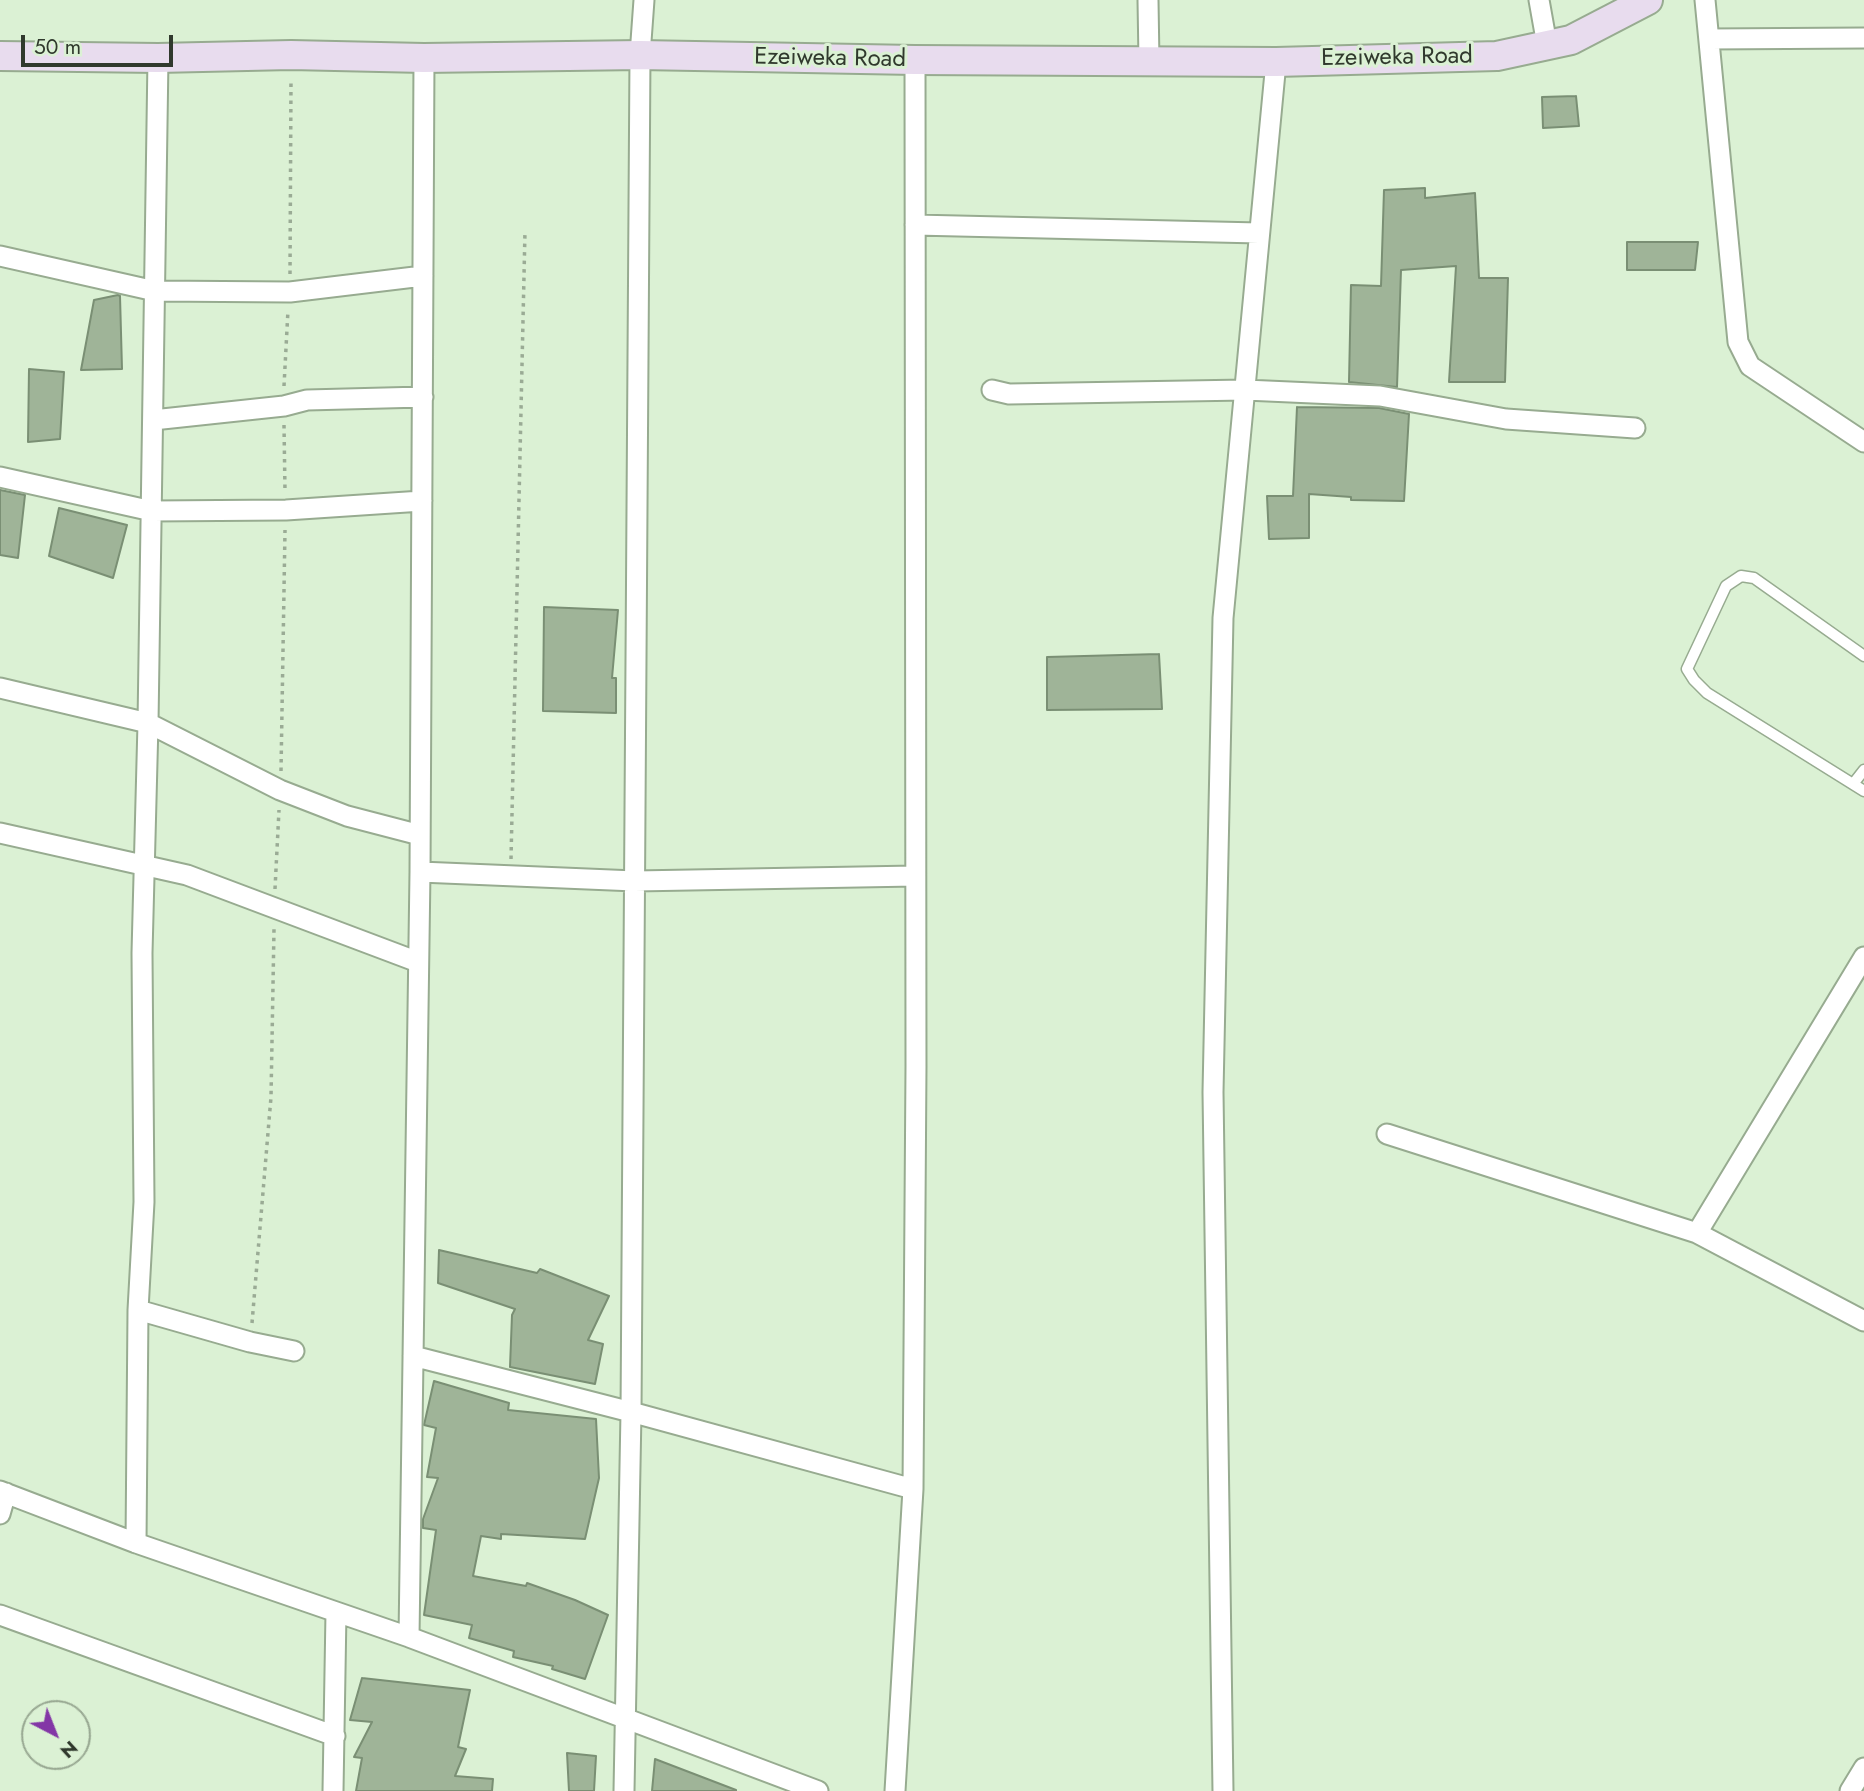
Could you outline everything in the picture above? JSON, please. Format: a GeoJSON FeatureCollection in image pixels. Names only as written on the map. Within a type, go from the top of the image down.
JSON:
{"type":"FeatureCollection","features":[{"type":"Feature","properties":{"kind":"main road","name":"Ezeiweka Road"},"geometry":{"type":"LineString","coordinates":[[0,56],[158,58],[291,55],[424,58],[640,55],[1276,62],[1497,56],[1571,40],[1648,0]]}},
{"type":"Feature","properties":{"kind":"street"},"geometry":{"type":"LineString","coordinates":[[625,1791],[631,1412],[640,55],[644,0]]}},
{"type":"Feature","properties":{"kind":"street"},"geometry":{"type":"LineString","coordinates":[[1148,0],[1149,61]]}},
{"type":"Feature","properties":{"kind":"street"},"geometry":{"type":"LineString","coordinates":[[1539,0],[1548,45]]}},
{"type":"Feature","properties":{"kind":"street"},"geometry":{"type":"LineString","coordinates":[[1705,0],[1738,342],[1750,366],[1864,442]]}},
{"type":"Feature","properties":{"kind":"street"},"geometry":{"type":"LineString","coordinates":[[1709,39],[1864,38]]}},
{"type":"Feature","properties":{"kind":"street"},"geometry":{"type":"LineString","coordinates":[[136,1543],[138,1310],[144,1202],[142,953],[158,58]]}},
{"type":"Feature","properties":{"kind":"street"},"geometry":{"type":"LineString","coordinates":[[409,1637],[420,872],[424,58]]}},
{"type":"Feature","properties":{"kind":"street"},"geometry":{"type":"LineString","coordinates":[[895,1791],[913,1489],[915,60]]}},
{"type":"Feature","properties":{"kind":"street"},"geometry":{"type":"LineString","coordinates":[[1223,1791],[1213,1092],[1223,618],[1276,62]]}},
{"type":"Feature","properties":{"kind":"street"},"geometry":{"type":"LineString","coordinates":[[915,225],[1259,233]]}},
{"type":"Feature","properties":{"kind":"street"},"geometry":{"type":"LineString","coordinates":[[0,256],[155,291],[290,292],[423,276]]}},
{"type":"Feature","properties":{"kind":"street"},"geometry":{"type":"LineString","coordinates":[[992,390],[1009,394],[1245,390],[1380,396],[1506,419],[1635,428]]}},
{"type":"Feature","properties":{"kind":"street"},"geometry":{"type":"LineString","coordinates":[[153,420],[284,406],[307,400],[423,397]]}},
{"type":"Feature","properties":{"kind":"street"},"geometry":{"type":"LineString","coordinates":[[0,477],[152,511],[286,510],[422,501]]}},
{"type":"Feature","properties":{"kind":"street"},"geometry":{"type":"LineString","coordinates":[[0,688],[148,723],[280,790],[347,816],[420,835]]}},
{"type":"Feature","properties":{"kind":"street"},"geometry":{"type":"LineString","coordinates":[[0,833],[187,875],[418,962]]}},
{"type":"Feature","properties":{"kind":"street"},"geometry":{"type":"LineString","coordinates":[[420,872],[635,881],[915,876]]}},
{"type":"Feature","properties":{"kind":"street"},"geometry":{"type":"LineString","coordinates":[[1697,1233],[1864,957]]}},
{"type":"Feature","properties":{"kind":"street"},"geometry":{"type":"LineString","coordinates":[[1387,1134],[1697,1233],[1864,1321]]}},
{"type":"Feature","properties":{"kind":"street"},"geometry":{"type":"LineString","coordinates":[[138,1310],[250,1342],[294,1350]]}},
{"type":"Feature","properties":{"kind":"street"},"geometry":{"type":"LineString","coordinates":[[413,1356],[913,1489]]}},
{"type":"Feature","properties":{"kind":"street"},"geometry":{"type":"LineString","coordinates":[[0,1514],[3,1492],[136,1543],[409,1637],[818,1791]]}},
{"type":"Feature","properties":{"kind":"street"},"geometry":{"type":"LineString","coordinates":[[334,1791],[336,1612]]}},
{"type":"Feature","properties":{"kind":"street"},"geometry":{"type":"LineString","coordinates":[[0,1615],[335,1736]]}},
{"type":"Feature","properties":{"kind":"street"},"geometry":{"type":"LineString","coordinates":[[1850,1791],[1864,1768]]}},
{"type":"Feature","properties":{"kind":"lane"},"geometry":{"type":"LineString","coordinates":[[1864,656],[1754,578],[1741,576],[1726,586],[1687,669],[1707,693],[1864,791]]}},
{"type":"Feature","properties":{"kind":"lane"},"geometry":{"type":"LineString","coordinates":[[1853,784],[1864,770]]}},
{"type":"Feature","properties":{"kind":"path"},"geometry":{"type":"LineString","coordinates":[[250,1342],[271,1097],[286,510],[284,406],[285,336],[290,292],[291,55]]}},
{"type":"Feature","properties":{"kind":"path"},"geometry":{"type":"LineString","coordinates":[[511,875],[525,231]]}},
{"type":"Feature","properties":{"kind":"building"},"geometry":{"type":"Polygon","coordinates":[[[1576,96],[1579,126],[1543,128],[1542,97],[1576,96]]]}},
{"type":"Feature","properties":{"kind":"building"},"geometry":{"type":"Polygon","coordinates":[[[1425,188],[1425,198],[1475,193],[1479,278],[1508,278],[1505,382],[1449,382],[1456,266],[1401,270],[1397,387],[1349,382],[1351,285],[1381,286],[1384,190],[1425,188]]]}},
{"type":"Feature","properties":{"kind":"building"},"geometry":{"type":"Polygon","coordinates":[[[1627,242],[1698,242],[1695,270],[1627,270],[1627,242]]]}},
{"type":"Feature","properties":{"kind":"building"},"geometry":{"type":"Polygon","coordinates":[[[118,295],[122,369],[81,370],[94,300],[118,295]]]}},
{"type":"Feature","properties":{"kind":"building"},"geometry":{"type":"Polygon","coordinates":[[[29,369],[64,372],[60,439],[28,442],[29,369]]]}},
{"type":"Feature","properties":{"kind":"building"},"geometry":{"type":"Polygon","coordinates":[[[1297,407],[1379,408],[1409,414],[1404,501],[1351,500],[1351,497],[1309,494],[1309,538],[1269,539],[1267,496],[1293,496],[1297,407]]]}},
{"type":"Feature","properties":{"kind":"building"},"geometry":{"type":"Polygon","coordinates":[[[0,490],[25,495],[18,558],[0,555],[0,490]]]}},
{"type":"Feature","properties":{"kind":"building"},"geometry":{"type":"Polygon","coordinates":[[[59,508],[127,525],[113,578],[49,556],[59,508]]]}},
{"type":"Feature","properties":{"kind":"building"},"geometry":{"type":"Polygon","coordinates":[[[544,607],[618,610],[612,678],[616,678],[616,713],[543,711],[544,607]]]}},
{"type":"Feature","properties":{"kind":"building"},"geometry":{"type":"Polygon","coordinates":[[[1159,654],[1162,709],[1047,710],[1047,657],[1159,654]]]}},
{"type":"Feature","properties":{"kind":"building"},"geometry":{"type":"Polygon","coordinates":[[[439,1250],[537,1273],[540,1269],[609,1296],[588,1340],[603,1344],[595,1384],[510,1367],[512,1315],[515,1309],[438,1283],[439,1250]]]}},
{"type":"Feature","properties":{"kind":"building"},"geometry":{"type":"Polygon","coordinates":[[[434,1381],[509,1403],[508,1410],[596,1419],[599,1478],[585,1539],[501,1534],[501,1539],[481,1536],[473,1576],[526,1586],[527,1583],[608,1615],[585,1679],[552,1669],[553,1666],[513,1657],[514,1651],[469,1638],[472,1625],[424,1615],[436,1530],[423,1528],[423,1519],[438,1478],[427,1477],[436,1428],[424,1425],[434,1381]]]}},
{"type":"Feature","properties":{"kind":"building"},"geometry":{"type":"Polygon","coordinates":[[[362,1678],[470,1690],[458,1747],[466,1749],[455,1776],[493,1779],[492,1791],[356,1791],[362,1758],[354,1757],[372,1722],[350,1720],[362,1678]]]}},
{"type":"Feature","properties":{"kind":"building"},"geometry":{"type":"Polygon","coordinates":[[[567,1753],[596,1756],[594,1791],[569,1791],[567,1753]]]}},
{"type":"Feature","properties":{"kind":"building"},"geometry":{"type":"Polygon","coordinates":[[[655,1759],[736,1790],[736,1791],[652,1791],[655,1759]]]}}]}
